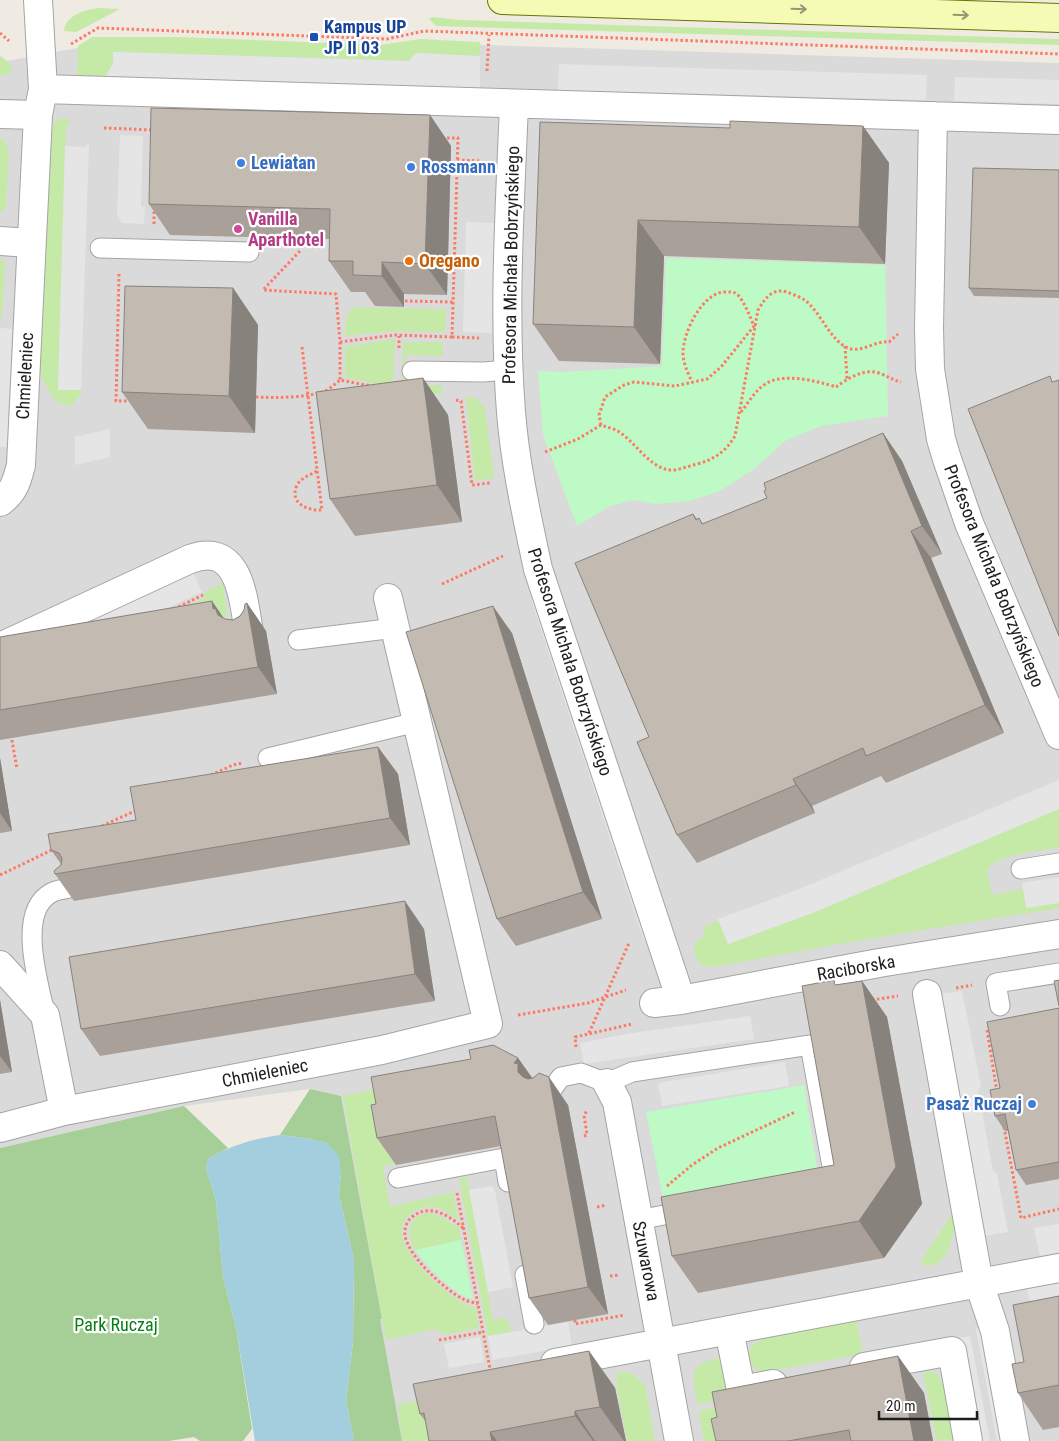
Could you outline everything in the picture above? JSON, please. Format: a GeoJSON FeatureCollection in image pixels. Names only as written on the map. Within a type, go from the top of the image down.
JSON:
{"type":"FeatureCollection","features":[{"type":"Feature","properties":{"kind":"main road"},"geometry":{"type":"LineString","coordinates":[[502,0],[1059,18]]}},
{"type":"Feature","properties":{"kind":"street","name":"Chmieleniec"},"geometry":{"type":"LineString","coordinates":[[0,502],[13,490],[21,465],[30,242],[40,102],[38,0]]}},
{"type":"Feature","properties":{"kind":"street"},"geometry":{"type":"LineString","coordinates":[[0,114],[40,102],[514,104],[1059,120]]}},
{"type":"Feature","properties":{"kind":"street","name":"Profesora Michała Bobrzyńskiego"},"geometry":{"type":"LineString","coordinates":[[514,104],[507,333],[508,370],[511,414],[526,512],[538,569],[681,1000]]}},
{"type":"Feature","properties":{"kind":"street","name":"Profesora Michała Bobrzyńskiego"},"geometry":{"type":"LineString","coordinates":[[933,116],[930,369],[942,439],[969,523],[1059,734]]}},
{"type":"Feature","properties":{"kind":"street"},"geometry":{"type":"LineString","coordinates":[[0,241],[30,242]]}},
{"type":"Feature","properties":{"kind":"street"},"geometry":{"type":"LineString","coordinates":[[2,642],[190,559],[209,555],[217,556],[235,572],[239,581],[249,632]]}},
{"type":"Feature","properties":{"kind":"street"},"geometry":{"type":"LineString","coordinates":[[388,598],[488,1024]]}},
{"type":"Feature","properties":{"kind":"street","name":"Raciborska"},"geometry":{"type":"LineString","coordinates":[[654,1003],[681,1000],[878,964],[1059,934]]}},
{"type":"Feature","properties":{"kind":"street"},"geometry":{"type":"LineString","coordinates":[[0,965],[46,1015],[64,1111]]}},
{"type":"Feature","properties":{"kind":"street"},"geometry":{"type":"LineString","coordinates":[[927,994],[979,1283],[1016,1389],[1015,1441]]}},
{"type":"Feature","properties":{"kind":"street","name":"Chmieleniec"},"geometry":{"type":"LineString","coordinates":[[0,1128],[64,1111],[382,1050],[488,1024]]}},
{"type":"Feature","properties":{"kind":"street","name":"Szuwarowa"},"geometry":{"type":"LineString","coordinates":[[607,1083],[617,1102],[679,1441]]}},
{"type":"Feature","properties":{"kind":"street"},"geometry":{"type":"LineString","coordinates":[[492,1374],[1059,1268]]}},
{"type":"Feature","properties":{"kind":"street"},"geometry":{"type":"LineString","coordinates":[[728,1330],[741,1390],[793,1380]]}},
{"type":"Feature","properties":{"kind":"street"},"geometry":{"type":"LineString","coordinates":[[841,1372],[952,1351],[968,1441]]}},
{"type":"Feature","properties":{"kind":"lane"},"geometry":{"type":"LineString","coordinates":[[100,248],[249,252]]}},
{"type":"Feature","properties":{"kind":"lane"},"geometry":{"type":"LineString","coordinates":[[412,371],[483,372],[508,370]]}},
{"type":"Feature","properties":{"kind":"lane"},"geometry":{"type":"LineString","coordinates":[[298,640],[395,628]]}},
{"type":"Feature","properties":{"kind":"lane"},"geometry":{"type":"LineString","coordinates":[[268,758],[417,722]]}},
{"type":"Feature","properties":{"kind":"lane"},"geometry":{"type":"LineString","coordinates":[[1021,869],[1059,863]]}},
{"type":"Feature","properties":{"kind":"lane"},"geometry":{"type":"LineString","coordinates":[[46,1015],[32,944],[33,922],[39,905],[47,896],[53,892],[70,888]]}},
{"type":"Feature","properties":{"kind":"lane"},"geometry":{"type":"LineString","coordinates":[[1000,1006],[996,983],[1059,973]]}},
{"type":"Feature","properties":{"kind":"lane"},"geometry":{"type":"LineString","coordinates":[[548,1095],[561,1077],[581,1073],[607,1083],[632,1072],[810,1045],[835,1183],[816,1187]]}},
{"type":"Feature","properties":{"kind":"lane"},"geometry":{"type":"LineString","coordinates":[[398,1178],[452,1168],[508,1153],[511,1197]]}},
{"type":"Feature","properties":{"kind":"lane"},"geometry":{"type":"LineString","coordinates":[[638,1220],[708,1207]]}},
{"type":"Feature","properties":{"kind":"lane"},"geometry":{"type":"LineString","coordinates":[[522,1256],[534,1324]]}},
{"type":"Feature","properties":{"kind":"path"},"geometry":{"type":"LineString","coordinates":[[68,46],[98,28],[387,39],[424,31],[1059,54]]}},
{"type":"Feature","properties":{"kind":"path"},"geometry":{"type":"LineString","coordinates":[[438,138],[458,138],[452,337]]}},
{"type":"Feature","properties":{"kind":"path"},"geometry":{"type":"LineString","coordinates":[[457,160],[483,161]]}},
{"type":"Feature","properties":{"kind":"path"},"geometry":{"type":"LineString","coordinates":[[300,251],[263,290],[336,294],[340,342],[340,380]]}},
{"type":"Feature","properties":{"kind":"path"},"geometry":{"type":"LineString","coordinates":[[547,452],[578,439],[601,425],[616,430],[652,462],[662,468],[673,470],[708,461],[719,456],[728,448],[736,436],[758,310],[763,302],[777,291],[786,291],[806,301],[845,346],[858,349],[882,341],[889,342]]}},
{"type":"Feature","properties":{"kind":"path"},"geometry":{"type":"LineString","coordinates":[[692,382],[683,355],[684,342],[700,307],[711,296],[717,293],[732,292],[738,296],[754,326]]}},
{"type":"Feature","properties":{"kind":"path"},"geometry":{"type":"LineString","coordinates":[[405,301],[453,302]]}},
{"type":"Feature","properties":{"kind":"path"},"geometry":{"type":"LineString","coordinates":[[601,425],[599,415],[605,397],[624,385],[634,382],[675,386],[707,379],[717,372],[754,326]]}},
{"type":"Feature","properties":{"kind":"path"},"geometry":{"type":"LineString","coordinates":[[340,342],[395,335],[487,339]]}},
{"type":"Feature","properties":{"kind":"path"},"geometry":{"type":"LineString","coordinates":[[845,346],[847,379]]}},
{"type":"Feature","properties":{"kind":"path"},"geometry":{"type":"LineString","coordinates":[[302,347],[322,510],[312,511],[298,502],[296,493],[298,485],[303,478],[317,471]]}},
{"type":"Feature","properties":{"kind":"path"},"geometry":{"type":"LineString","coordinates":[[740,413],[755,393],[768,382],[804,379],[836,387],[847,379],[864,372],[881,374],[890,379]]}},
{"type":"Feature","properties":{"kind":"path"},"geometry":{"type":"LineString","coordinates":[[256,397],[287,397],[308,394],[326,390],[340,380],[379,388]]}},
{"type":"Feature","properties":{"kind":"path"},"geometry":{"type":"LineString","coordinates":[[454,400],[461,401],[472,485],[487,484]]}},
{"type":"Feature","properties":{"kind":"path"},"geometry":{"type":"LineString","coordinates":[[442,584],[506,554]]}},
{"type":"Feature","properties":{"kind":"path"},"geometry":{"type":"LineString","coordinates":[[168,611],[203,595]]}},
{"type":"Feature","properties":{"kind":"path"},"geometry":{"type":"LineString","coordinates":[[11,732],[17,769]]}},
{"type":"Feature","properties":{"kind":"path"},"geometry":{"type":"LineString","coordinates":[[206,778],[233,765],[268,758]]}},
{"type":"Feature","properties":{"kind":"path"},"geometry":{"type":"LineString","coordinates":[[98,828],[143,807]]}},
{"type":"Feature","properties":{"kind":"path"},"geometry":{"type":"LineString","coordinates":[[0,875],[63,845]]}},
{"type":"Feature","properties":{"kind":"path"},"geometry":{"type":"LineString","coordinates":[[588,1034],[632,938]]}},
{"type":"Feature","properties":{"kind":"path"},"geometry":{"type":"LineString","coordinates":[[488,1024],[516,1015],[603,999],[629,989]]}},
{"type":"Feature","properties":{"kind":"path"},"geometry":{"type":"LineString","coordinates":[[576,1043],[575,1037],[658,1019],[654,1003]]}},
{"type":"Feature","properties":{"kind":"path"},"geometry":{"type":"LineString","coordinates":[[995,1029],[986,1030],[998,1096]]}},
{"type":"Feature","properties":{"kind":"path"},"geometry":{"type":"LineString","coordinates":[[1003,1124],[1021,1218],[1059,1210]]}},
{"type":"Feature","properties":{"kind":"path"},"geometry":{"type":"LineString","coordinates":[[663,1190],[692,1165],[718,1148]]}},
{"type":"Feature","properties":{"kind":"path"},"geometry":{"type":"LineString","coordinates":[[452,1168],[492,1374]]}},
{"type":"Feature","properties":{"kind":"path"},"geometry":{"type":"LineString","coordinates":[[464,1229],[442,1213],[427,1210],[420,1212],[410,1219],[405,1228],[405,1236],[412,1252],[425,1268],[456,1295],[478,1304]]}},
{"type":"Feature","properties":{"kind":"path"},"geometry":{"type":"LineString","coordinates":[[575,1320],[576,1324],[626,1315]]}},
{"type":"Feature","properties":{"kind":"path"},"geometry":{"type":"LineString","coordinates":[[439,1340],[484,1332]]}},
{"type":"Feature","properties":{"kind":"shaded area"},"geometry":{"type":"Polygon","coordinates":[[[419,43],[1059,63],[1059,1441],[402,1441],[380,1319],[382,1318],[341,1096],[310,1089],[184,1106],[0,1148],[0,56],[7,61],[88,46],[382,47],[419,43]]]}},
{"type":"Feature","properties":{"kind":"shaded area"},"geometry":{"type":"Polygon","coordinates":[[[113,52],[409,61],[416,53],[480,56],[480,88],[106,76],[113,63],[113,52]]]}},
{"type":"Feature","properties":{"kind":"shaded area"},"geometry":{"type":"Polygon","coordinates":[[[559,64],[927,75],[926,100],[558,90],[559,64]]]}},
{"type":"Feature","properties":{"kind":"shaded area"},"geometry":{"type":"Polygon","coordinates":[[[955,77],[1059,80],[1059,104],[954,101],[955,77]]]}},
{"type":"Feature","properties":{"kind":"shaded area"},"geometry":{"type":"Polygon","coordinates":[[[120,135],[143,136],[141,207],[145,207],[144,224],[122,223],[117,214],[120,135]]]}},
{"type":"Feature","properties":{"kind":"shaded area"},"geometry":{"type":"Polygon","coordinates":[[[89,143],[81,390],[58,390],[65,146],[85,147],[89,143]]]}},
{"type":"Feature","properties":{"kind":"shaded area"},"geometry":{"type":"Polygon","coordinates":[[[466,222],[494,223],[492,333],[463,332],[466,222]]]}},
{"type":"Feature","properties":{"kind":"shaded area"},"geometry":{"type":"Polygon","coordinates":[[[0,328],[12,329],[7,447],[0,447],[0,328]]]}},
{"type":"Feature","properties":{"kind":"shaded area"},"geometry":{"type":"Polygon","coordinates":[[[110,429],[110,457],[75,465],[75,437],[110,429]]]}},
{"type":"Feature","properties":{"kind":"shaded area"},"geometry":{"type":"Polygon","coordinates":[[[192,570],[202,592],[113,633],[70,627],[192,570]]]}},
{"type":"Feature","properties":{"kind":"shaded area"},"geometry":{"type":"Polygon","coordinates":[[[542,595],[655,938],[644,941],[531,599],[542,595]]]}},
{"type":"Feature","properties":{"kind":"shaded area"},"geometry":{"type":"Polygon","coordinates":[[[1059,780],[1059,809],[810,914],[728,944],[718,919],[799,889],[1059,780]]]}},
{"type":"Feature","properties":{"kind":"shaded area"},"geometry":{"type":"Polygon","coordinates":[[[1059,877],[1059,903],[1026,908],[1022,883],[1059,877]]]}},
{"type":"Feature","properties":{"kind":"shaded area"},"geometry":{"type":"Polygon","coordinates":[[[962,991],[981,1086],[978,1091],[993,1171],[997,1174],[1008,1232],[983,1236],[939,994],[962,991]]]}},
{"type":"Feature","properties":{"kind":"shaded area"},"geometry":{"type":"Polygon","coordinates":[[[750,1016],[754,1039],[584,1064],[580,1043],[626,1034],[750,1016]]]}},
{"type":"Feature","properties":{"kind":"shaded area"},"geometry":{"type":"Polygon","coordinates":[[[785,1062],[789,1086],[662,1106],[658,1083],[785,1062]]]}},
{"type":"Feature","properties":{"kind":"shaded area"},"geometry":{"type":"Polygon","coordinates":[[[492,1186],[495,1191],[513,1287],[488,1292],[469,1190],[492,1186]]]}},
{"type":"Feature","properties":{"kind":"shaded area"},"geometry":{"type":"Polygon","coordinates":[[[1059,1224],[1059,1252],[1040,1256],[1034,1228],[1059,1224]]]}},
{"type":"Feature","properties":{"kind":"shaded area"},"geometry":{"type":"Polygon","coordinates":[[[1059,1283],[1059,1308],[1032,1313],[1027,1289],[1059,1283]]]}},
{"type":"Feature","properties":{"kind":"shaded area"},"geometry":{"type":"Polygon","coordinates":[[[568,1322],[572,1346],[492,1360],[488,1336],[568,1322]]]}},
{"type":"Feature","properties":{"kind":"shaded area"},"geometry":{"type":"Polygon","coordinates":[[[986,1327],[1007,1441],[997,1441],[976,1329],[986,1327]]]}},
{"type":"Feature","properties":{"kind":"shaded area"},"geometry":{"type":"Polygon","coordinates":[[[970,1336],[990,1441],[972,1441],[953,1339],[970,1336]]]}},
{"type":"Feature","properties":{"kind":"shaded area"},"geometry":{"type":"Polygon","coordinates":[[[480,1337],[484,1362],[449,1368],[444,1344],[480,1337]]]}},
{"type":"Feature","properties":{"kind":"green space"},"geometry":{"type":"Polygon","coordinates":[[[98,8],[120,9],[76,32],[64,31],[68,21],[76,14],[98,8]]]}},
{"type":"Feature","properties":{"kind":"green space"},"geometry":{"type":"Polygon","coordinates":[[[433,17],[460,20],[1059,39],[1059,45],[436,26],[429,19],[433,17]]]}},
{"type":"Feature","properties":{"kind":"green space"},"geometry":{"type":"Polygon","coordinates":[[[92,37],[178,37],[380,45],[420,39],[480,42],[480,56],[416,53],[409,61],[114,52],[113,63],[106,76],[77,75],[78,46],[92,37]]]}},
{"type":"Feature","properties":{"kind":"green space"},"geometry":{"type":"Polygon","coordinates":[[[0,56],[11,64],[12,71],[4,76],[0,75],[0,56]]]}},
{"type":"Feature","properties":{"kind":"green space"},"geometry":{"type":"Polygon","coordinates":[[[62,118],[68,119],[70,122],[66,126],[58,390],[81,390],[82,393],[72,405],[67,406],[55,401],[40,375],[51,134],[55,121],[62,118]]]}},
{"type":"Feature","properties":{"kind":"green space"},"geometry":{"type":"Polygon","coordinates":[[[0,139],[4,140],[9,151],[6,207],[0,213],[0,139]]]}},
{"type":"Feature","properties":{"kind":"green space"},"geometry":{"type":"Polygon","coordinates":[[[0,257],[5,263],[2,317],[0,317],[0,257]]]}},
{"type":"Feature","properties":{"kind":"green space"},"geometry":{"type":"Polygon","coordinates":[[[666,258],[885,265],[888,416],[821,426],[785,441],[754,469],[720,491],[690,501],[655,504],[634,500],[610,506],[577,526],[543,435],[538,371],[564,372],[662,366],[666,258]]]}},
{"type":"Feature","properties":{"kind":"green space"},"geometry":{"type":"Polygon","coordinates":[[[352,307],[446,309],[445,332],[395,331],[345,336],[346,320],[352,307]]]}},
{"type":"Feature","properties":{"kind":"green space"},"geometry":{"type":"Polygon","coordinates":[[[395,339],[393,388],[345,377],[345,347],[395,339]]]}},
{"type":"Feature","properties":{"kind":"green space"},"geometry":{"type":"Polygon","coordinates":[[[403,342],[443,342],[443,356],[406,355],[405,384],[442,386],[442,395],[402,389],[403,342]]]}},
{"type":"Feature","properties":{"kind":"green space"},"geometry":{"type":"Polygon","coordinates":[[[466,396],[476,398],[485,408],[494,478],[475,481],[466,396]]]}},
{"type":"Feature","properties":{"kind":"green space"},"geometry":{"type":"Polygon","coordinates":[[[223,583],[227,616],[169,627],[167,617],[206,597],[204,592],[223,583]]]}},
{"type":"Feature","properties":{"kind":"green space"},"geometry":{"type":"Polygon","coordinates":[[[1059,809],[1059,848],[1010,856],[993,864],[987,870],[992,895],[1023,889],[1026,908],[1059,903],[1059,908],[861,940],[714,967],[701,965],[695,957],[695,945],[705,935],[703,927],[719,921],[728,944],[810,914],[1059,809]]]}},
{"type":"Feature","properties":{"kind":"green space"},"geometry":{"type":"Polygon","coordinates":[[[415,1080],[388,1131],[394,1164],[383,1166],[390,1207],[453,1192],[458,1220],[435,1207],[423,1208],[412,1213],[404,1221],[402,1232],[408,1251],[423,1270],[458,1300],[476,1308],[479,1328],[445,1335],[436,1329],[386,1340],[343,1096],[415,1080]]]}},
{"type":"Feature","properties":{"kind":"green space"},"geometry":{"type":"Polygon","coordinates":[[[804,1085],[818,1174],[664,1203],[646,1112],[804,1085]]]}},
{"type":"Feature","properties":{"kind":"green space"},"geometry":{"type":"Polygon","coordinates":[[[310,1089],[341,1096],[382,1319],[380,1319],[402,1441],[354,1441],[346,1401],[353,1342],[354,1260],[339,1195],[341,1173],[327,1143],[280,1135],[310,1089]]]}},
{"type":"Feature","properties":{"kind":"green space","name":"Park Ruczaj"},"geometry":{"type":"Polygon","coordinates":[[[184,1106],[228,1148],[209,1158],[206,1168],[216,1201],[223,1277],[236,1328],[252,1429],[243,1441],[200,1441],[194,1437],[169,1441],[0,1441],[0,1148],[184,1106]]]}},
{"type":"Feature","properties":{"kind":"green space"},"geometry":{"type":"Polygon","coordinates":[[[467,1177],[493,1320],[506,1319],[511,1332],[488,1336],[459,1178],[467,1177]]]}},
{"type":"Feature","properties":{"kind":"green space"},"geometry":{"type":"Polygon","coordinates":[[[429,1213],[442,1217],[459,1228],[461,1240],[415,1250],[410,1237],[410,1226],[416,1218],[429,1213]]]}},
{"type":"Feature","properties":{"kind":"green space"},"geometry":{"type":"Polygon","coordinates":[[[952,1214],[955,1228],[944,1258],[937,1264],[926,1266],[920,1262],[952,1214]]]}},
{"type":"Feature","properties":{"kind":"green space"},"geometry":{"type":"Polygon","coordinates":[[[461,1240],[473,1299],[458,1293],[450,1287],[415,1250],[461,1240]]]}},
{"type":"Feature","properties":{"kind":"green space"},"geometry":{"type":"Polygon","coordinates":[[[856,1321],[863,1354],[763,1372],[756,1369],[749,1360],[749,1351],[752,1346],[763,1339],[856,1321]]]}},
{"type":"Feature","properties":{"kind":"green space"},"geometry":{"type":"Polygon","coordinates":[[[720,1358],[727,1399],[698,1404],[694,1386],[694,1373],[702,1364],[720,1358]]]}},
{"type":"Feature","properties":{"kind":"green space"},"geometry":{"type":"Polygon","coordinates":[[[935,1371],[945,1387],[956,1439],[937,1441],[923,1373],[935,1371]]]}},
{"type":"Feature","properties":{"kind":"green space"},"geometry":{"type":"Polygon","coordinates":[[[617,1372],[632,1373],[645,1385],[655,1441],[627,1441],[617,1388],[617,1372]]]}},
{"type":"Feature","properties":{"kind":"green space"},"geometry":{"type":"Polygon","coordinates":[[[434,1397],[442,1441],[402,1441],[398,1405],[434,1397]]]}},
{"type":"Feature","properties":{"kind":"green space"},"geometry":{"type":"Polygon","coordinates":[[[734,1404],[740,1441],[704,1441],[699,1411],[734,1404]]]}},
{"type":"Feature","properties":{"kind":"water"},"geometry":{"type":"Polygon","coordinates":[[[280,1135],[327,1143],[339,1156],[341,1173],[339,1195],[354,1260],[353,1342],[346,1401],[354,1441],[255,1441],[236,1328],[223,1277],[216,1201],[206,1168],[209,1158],[226,1149],[280,1135]]]}},
{"type":"Feature","properties":{"kind":"building"},"geometry":{"type":"Polygon","coordinates":[[[151,108],[430,115],[425,264],[382,262],[382,276],[353,275],[353,261],[329,261],[330,209],[149,204],[151,108]]]}},
{"type":"Feature","properties":{"kind":"building"},"geometry":{"type":"Polygon","coordinates":[[[730,121],[863,126],[859,227],[638,220],[634,327],[533,324],[540,122],[730,128],[730,121]]]}},
{"type":"Feature","properties":{"kind":"building"},"geometry":{"type":"Polygon","coordinates":[[[973,168],[1059,170],[1059,291],[969,288],[973,168]]]}},
{"type":"Feature","properties":{"kind":"building"},"geometry":{"type":"Polygon","coordinates":[[[125,286],[233,288],[229,396],[122,392],[125,286]]]}},
{"type":"Feature","properties":{"kind":"building"},"geometry":{"type":"Polygon","coordinates":[[[1050,376],[1052,382],[1059,380],[1059,636],[968,409],[1050,376]]]}},
{"type":"Feature","properties":{"kind":"building"},"geometry":{"type":"Polygon","coordinates":[[[423,378],[437,485],[330,499],[316,392],[423,378]]]}},
{"type":"Feature","properties":{"kind":"building"},"geometry":{"type":"Polygon","coordinates":[[[883,433],[922,526],[911,531],[985,705],[866,756],[863,748],[793,779],[796,785],[677,835],[637,742],[649,737],[575,563],[693,514],[696,520],[699,518],[702,524],[767,498],[764,491],[766,490],[764,483],[883,433]]]}},
{"type":"Feature","properties":{"kind":"building"},"geometry":{"type":"Polygon","coordinates":[[[212,601],[213,609],[215,608],[218,615],[225,619],[233,620],[240,616],[247,603],[258,667],[0,710],[0,637],[212,601]]]}},
{"type":"Feature","properties":{"kind":"building"},"geometry":{"type":"Polygon","coordinates":[[[493,606],[583,892],[497,919],[406,632],[493,606]]]}},
{"type":"Feature","properties":{"kind":"building"},"geometry":{"type":"Polygon","coordinates":[[[378,747],[390,818],[55,874],[54,871],[61,865],[62,858],[59,853],[51,850],[48,834],[136,820],[130,787],[378,747]]]}},
{"type":"Feature","properties":{"kind":"building"},"geometry":{"type":"Polygon","coordinates":[[[405,901],[415,974],[81,1029],[69,957],[405,901]]]}},
{"type":"Feature","properties":{"kind":"building"},"geometry":{"type":"Polygon","coordinates":[[[834,980],[835,985],[862,981],[896,1167],[859,1221],[672,1256],[661,1197],[834,1165],[802,986],[834,980]]]}},
{"type":"Feature","properties":{"kind":"building"},"geometry":{"type":"Polygon","coordinates":[[[1059,980],[1059,1006],[1054,981],[1059,980]]]}},
{"type":"Feature","properties":{"kind":"building","name":"Pasaż Ruczaj"},"geometry":{"type":"Polygon","coordinates":[[[1059,1008],[1059,1162],[1016,1170],[1005,1114],[995,1116],[990,1090],[1000,1088],[987,1022],[1059,1008]]]}},
{"type":"Feature","properties":{"kind":"building"},"geometry":{"type":"Polygon","coordinates":[[[493,1045],[518,1058],[514,1063],[518,1064],[518,1072],[523,1077],[533,1078],[539,1073],[549,1077],[588,1287],[529,1298],[495,1116],[377,1138],[371,1105],[376,1104],[371,1077],[471,1059],[469,1050],[493,1045]]]}},
{"type":"Feature","properties":{"kind":"building"},"geometry":{"type":"Polygon","coordinates":[[[1059,1296],[1059,1385],[1018,1393],[1012,1364],[1024,1362],[1013,1305],[1059,1296]]]}},
{"type":"Feature","properties":{"kind":"building"},"geometry":{"type":"Polygon","coordinates":[[[589,1351],[600,1407],[575,1411],[575,1416],[490,1432],[492,1441],[429,1441],[424,1413],[420,1414],[413,1384],[589,1351]]]}},
{"type":"Feature","properties":{"kind":"building"},"geometry":{"type":"Polygon","coordinates":[[[898,1356],[914,1441],[851,1441],[849,1430],[788,1441],[716,1441],[711,1419],[717,1417],[712,1392],[898,1356]]]}},
{"type":"Feature","properties":{"kind":"place","name":"Kampus UP JP II 03"},"geometry":{"type":"Point","coordinates":[314,37]}},
{"type":"Feature","properties":{"kind":"place","name":"Lewiatan"},"geometry":{"type":"Point","coordinates":[241,163]}},
{"type":"Feature","properties":{"kind":"place","name":"Rossmann"},"geometry":{"type":"Point","coordinates":[411,167]}},
{"type":"Feature","properties":{"kind":"place","name":"Vanilla Aparthotel"},"geometry":{"type":"Point","coordinates":[238,229]}},
{"type":"Feature","properties":{"kind":"place","name":"Oregano"},"geometry":{"type":"Point","coordinates":[409,261]}},
{"type":"Feature","properties":{"kind":"place","name":"Pasaż Ruczaj"},"geometry":{"type":"Point","coordinates":[1032,1104]}}]}
